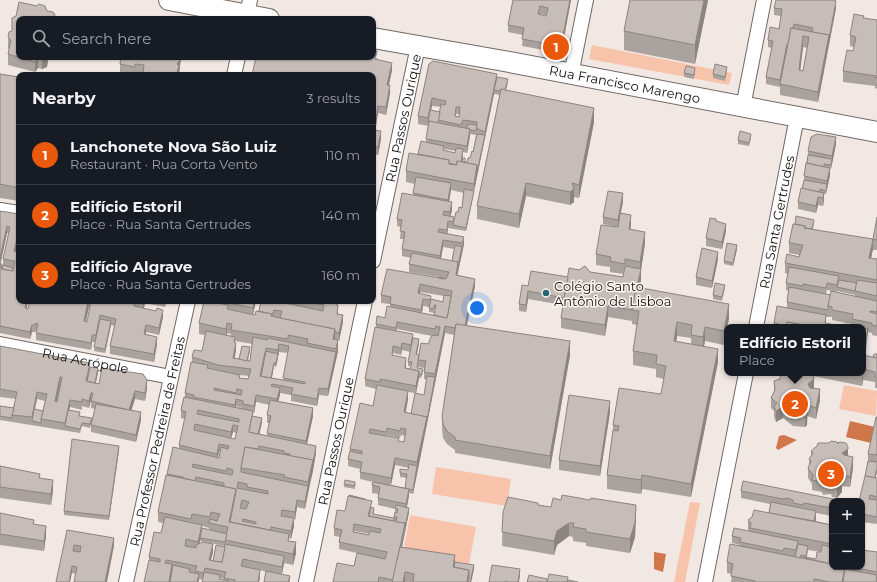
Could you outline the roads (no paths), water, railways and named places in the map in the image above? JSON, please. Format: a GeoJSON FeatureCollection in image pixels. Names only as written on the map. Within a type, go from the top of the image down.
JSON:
{"type":"FeatureCollection","features":[{"type":"Feature","properties":{"kind":"street"},"geometry":{"type":"LineString","coordinates":[[169,0],[248,11],[261,16]]}},
{"type":"Feature","properties":{"kind":"street"},"geometry":{"type":"LineString","coordinates":[[571,75],[586,0]]}},
{"type":"Feature","properties":{"kind":"street"},"geometry":{"type":"LineString","coordinates":[[743,107],[764,0]]}},
{"type":"Feature","properties":{"kind":"street","name":"Rua Francisco Marengo"},"geometry":{"type":"LineString","coordinates":[[376,39],[877,132]]}},
{"type":"Feature","properties":{"kind":"street","name":"Rua Passos Ourique"},"geometry":{"type":"LineString","coordinates":[[376,247],[418,46]]}},
{"type":"Feature","properties":{"kind":"street"},"geometry":{"type":"LineString","coordinates":[[235,72],[237,60]]}},
{"type":"Feature","properties":{"kind":"street","name":"Rua Santa Gertrudes"},"geometry":{"type":"LineString","coordinates":[[757,324],[797,117]]}},
{"type":"Feature","properties":{"kind":"street"},"geometry":{"type":"LineString","coordinates":[[0,210],[16,213]]}},
{"type":"Feature","properties":{"kind":"street","name":"Rua Professor Pedreira de Freitas"},"geometry":{"type":"LineString","coordinates":[[126,582],[187,304]]}},
{"type":"Feature","properties":{"kind":"street","name":"Rua Passos Ourique"},"geometry":{"type":"LineString","coordinates":[[306,582],[364,304]]}},
{"type":"Feature","properties":{"kind":"street","name":"Rua Acrópole"},"geometry":{"type":"LineString","coordinates":[[0,344],[171,377]]}},
{"type":"Feature","properties":{"kind":"street"},"geometry":{"type":"LineString","coordinates":[[705,582],[745,376]]}},
{"type":"Feature","properties":{"kind":"place","name":"Lanchonete Nova São Luiz"},"geometry":{"type":"Point","coordinates":[556,47]}},
{"type":"Feature","properties":{"kind":"place","name":"Colégio Santo Antônio de Lisboa"},"geometry":{"type":"Point","coordinates":[546,293]}},
{"type":"Feature","properties":{"kind":"place","name":"Edifício Estoril"},"geometry":{"type":"Point","coordinates":[795,404]}},
{"type":"Feature","properties":{"kind":"place","name":"Edifício Algrave"},"geometry":{"type":"Point","coordinates":[831,474]}}]}
